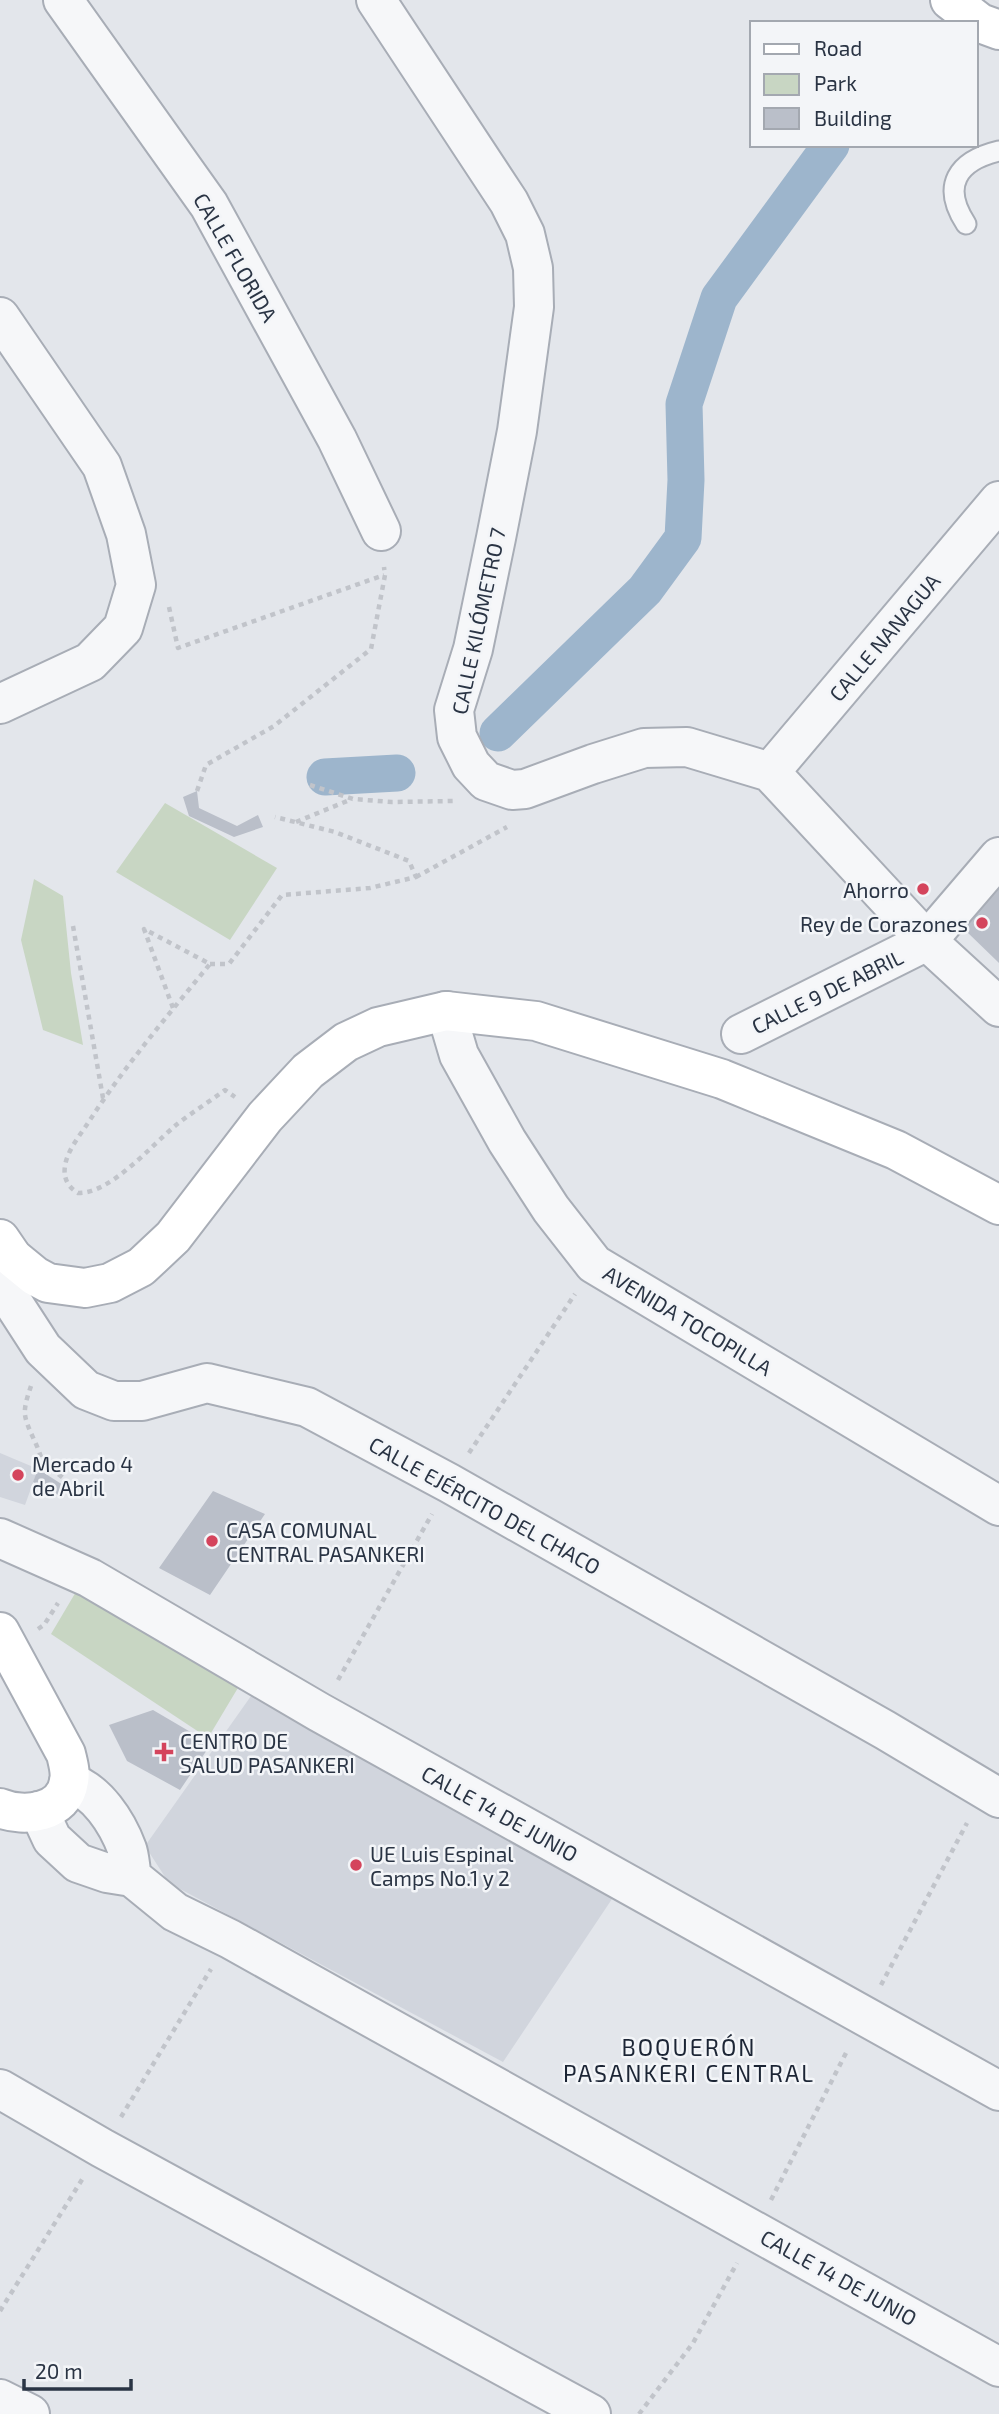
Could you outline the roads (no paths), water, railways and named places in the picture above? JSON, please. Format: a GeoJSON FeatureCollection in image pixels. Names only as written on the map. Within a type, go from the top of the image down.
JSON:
{"type":"FeatureCollection","features":[{"type":"Feature","properties":{"kind":"main road"},"geometry":{"type":"LineString","coordinates":[[950,0],[977,21]]}},
{"type":"Feature","properties":{"kind":"main road"},"geometry":{"type":"LineString","coordinates":[[978,21],[999,30]]}},
{"type":"Feature","properties":{"kind":"main road"},"geometry":{"type":"LineString","coordinates":[[7,1248],[35,1276],[48,1283],[85,1288],[110,1283],[141,1267],[173,1237],[265,1117],[307,1070],[346,1042],[378,1027],[446,1011],[536,1021],[722,1079],[897,1150],[999,1205]]}},
{"type":"Feature","properties":{"kind":"main road"},"geometry":{"type":"LineString","coordinates":[[0,1632],[66,1754],[69,1768],[67,1790],[58,1801],[39,1811],[19,1813],[0,1808]]}},
{"type":"Feature","properties":{"kind":"street","name":"CALLE FLORIDA"},"geometry":{"type":"LineString","coordinates":[[63,0],[209,205],[337,439],[381,531]]}},
{"type":"Feature","properties":{"kind":"street","name":"CALLE KILÓMETRO 7"},"geometry":{"type":"LineString","coordinates":[[376,0],[509,202],[525,234],[533,268],[534,307],[517,431],[473,649],[454,710],[457,737],[471,765],[486,781],[512,790],[525,789],[644,748],[687,747],[770,772]]}},
{"type":"Feature","properties":{"kind":"street"},"geometry":{"type":"LineString","coordinates":[[0,317],[102,466],[126,534],[136,585],[123,628],[90,662],[0,704]]}},
{"type":"Feature","properties":{"kind":"street","name":"CALLE NANAGUA"},"geometry":{"type":"LineString","coordinates":[[770,772],[999,501]]}},
{"type":"Feature","properties":{"kind":"street"},"geometry":{"type":"LineString","coordinates":[[770,772],[927,941],[999,1007]]}},
{"type":"Feature","properties":{"kind":"street","name":"CALLE 9 DE ABRIL"},"geometry":{"type":"LineString","coordinates":[[741,1034],[927,941],[999,858]]}},
{"type":"Feature","properties":{"kind":"street","name":"AVENIDA TOCOPILLA"},"geometry":{"type":"LineString","coordinates":[[446,1011],[459,1055],[507,1141],[551,1209],[594,1264],[999,1506]]}},
{"type":"Feature","properties":{"kind":"street","name":"CALLE EJÉRCITO DEL CHACO"},"geometry":{"type":"LineString","coordinates":[[7,1248],[8,1295],[43,1349],[86,1390],[114,1401],[142,1401],[207,1383],[307,1407],[449,1483],[992,1793]]}},
{"type":"Feature","properties":{"kind":"street","name":"CALLE 14 DE JUNIO"},"geometry":{"type":"LineString","coordinates":[[0,1538],[90,1578],[319,1712],[999,2091]]}},
{"type":"Feature","properties":{"kind":"street"},"geometry":{"type":"LineString","coordinates":[[69,1782],[92,1794],[114,1823],[128,1851],[132,1877]]}},
{"type":"Feature","properties":{"kind":"street","name":"CALLE 14 DE JUNIO"},"geometry":{"type":"LineString","coordinates":[[39,1811],[52,1839],[78,1863],[107,1873],[132,1877],[175,1912],[242,1945],[999,2367]]}},
{"type":"Feature","properties":{"kind":"street"},"geometry":{"type":"LineString","coordinates":[[0,2089],[126,2161],[591,2414]]}},
{"type":"Feature","properties":{"kind":"street"},"geometry":{"type":"LineString","coordinates":[[0,2399],[30,2414]]}},
{"type":"Feature","properties":{"kind":"lane"},"geometry":{"type":"LineString","coordinates":[[966,224],[957,209],[953,192],[958,176],[967,164],[983,155],[999,151]]}},
{"type":"Feature","properties":{"kind":"waterway"},"geometry":{"type":"LineString","coordinates":[[498,733],[645,590],[683,538],[686,480],[684,404],[719,298],[830,147]]}},
{"type":"Feature","properties":{"kind":"waterway"},"geometry":{"type":"LineString","coordinates":[[325,777],[397,773]]}},
{"type":"Feature","properties":{"kind":"place","name":"Ahorro"},"geometry":{"type":"Point","coordinates":[923,889]}},
{"type":"Feature","properties":{"kind":"place","name":"Rey de Corazones"},"geometry":{"type":"Point","coordinates":[982,923]}},
{"type":"Feature","properties":{"kind":"place","name":"Mercado 4 de Abril"},"geometry":{"type":"Point","coordinates":[18,1475]}},
{"type":"Feature","properties":{"kind":"place","name":"CASA COMUNAL CENTRAL PASANKERI"},"geometry":{"type":"Point","coordinates":[212,1541]}},
{"type":"Feature","properties":{"kind":"place","name":"CENTRO DE SALUD PASANKERI"},"geometry":{"type":"Point","coordinates":[164,1752]}},
{"type":"Feature","properties":{"kind":"place","name":"UE Luis Espinal Camps No.1 y 2"},"geometry":{"type":"Point","coordinates":[356,1865]}},
{"type":"Feature","properties":{"kind":"district","name":"BOQUERÓN PASANKERI CENTRAL"},"geometry":{"type":"Point","coordinates":[689,2060]}}]}
